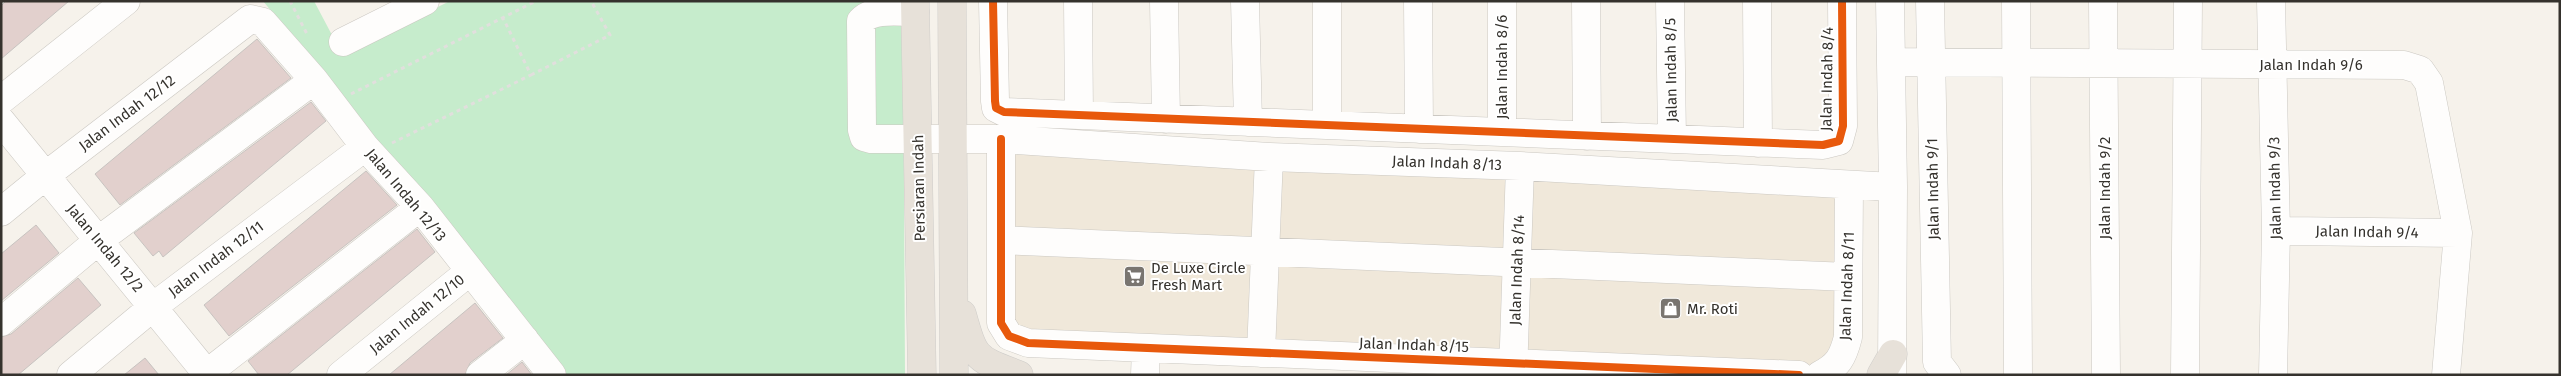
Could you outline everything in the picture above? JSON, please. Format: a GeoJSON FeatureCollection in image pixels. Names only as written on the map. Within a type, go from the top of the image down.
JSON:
{"type":"FeatureCollection","features":[{"type":"Feature","properties":{"kind":"main road"},"geometry":{"type":"LineString","coordinates":[[952,1],[954,375]]}},
{"type":"Feature","properties":{"kind":"main road","name":"Persiaran Indah"},"geometry":{"type":"LineString","coordinates":[[915,6],[922,375]]}},
{"type":"Feature","properties":{"kind":"main road"},"geometry":{"type":"LineString","coordinates":[[953,284],[971,347],[978,357],[987,363],[1019,375]]}},
{"type":"Feature","properties":{"kind":"street"},"geometry":{"type":"LineString","coordinates":[[1,100],[126,1]]}},
{"type":"Feature","properties":{"kind":"street"},"geometry":{"type":"LineString","coordinates":[[343,42],[425,1]]}},
{"type":"Feature","properties":{"kind":"street"},"geometry":{"type":"LineString","coordinates":[[993,1],[996,108],[1004,112],[1758,143],[1757,1]]}},
{"type":"Feature","properties":{"kind":"street"},"geometry":{"type":"LineString","coordinates":[[1078,1],[1079,115]]}},
{"type":"Feature","properties":{"kind":"street"},"geometry":{"type":"LineString","coordinates":[[1164,1],[1166,119]]}},
{"type":"Feature","properties":{"kind":"street"},"geometry":{"type":"LineString","coordinates":[[1245,1],[1248,122]]}},
{"type":"Feature","properties":{"kind":"street"},"geometry":{"type":"LineString","coordinates":[[1327,1],[1327,125]]}},
{"type":"Feature","properties":{"kind":"street"},"geometry":{"type":"LineString","coordinates":[[1418,1],[1419,129]]}},
{"type":"Feature","properties":{"kind":"street","name":"Jalan Indah 8/6"},"geometry":{"type":"LineString","coordinates":[[1502,1],[1502,132]]}},
{"type":"Feature","properties":{"kind":"street"},"geometry":{"type":"LineString","coordinates":[[1586,1],[1587,136]]}},
{"type":"Feature","properties":{"kind":"street","name":"Jalan Indah 8/5"},"geometry":{"type":"LineString","coordinates":[[1670,1],[1672,139]]}},
{"type":"Feature","properties":{"kind":"street","name":"Jalan Indah 8/4"},"geometry":{"type":"LineString","coordinates":[[1758,143],[1823,145],[1839,141],[1843,126],[1842,1]]}},
{"type":"Feature","properties":{"kind":"street"},"geometry":{"type":"LineString","coordinates":[[1890,1],[1893,186],[1892,370]]}},
{"type":"Feature","properties":{"kind":"street","name":"Jalan Indah 9/1"},"geometry":{"type":"LineString","coordinates":[[1930,1],[1937,362],[1946,374]]}},
{"type":"Feature","properties":{"kind":"street"},"geometry":{"type":"LineString","coordinates":[[2016,1],[2018,375]]}},
{"type":"Feature","properties":{"kind":"street","name":"Jalan Indah 9/2"},"geometry":{"type":"LineString","coordinates":[[2103,1],[2106,375]]}},
{"type":"Feature","properties":{"kind":"street"},"geometry":{"type":"LineString","coordinates":[[2185,375],[2188,1]]}},
{"type":"Feature","properties":{"kind":"street","name":"Jalan Indah 9/3"},"geometry":{"type":"LineString","coordinates":[[2271,1],[2276,231],[2273,375]]}},
{"type":"Feature","properties":{"kind":"street","name":"Jalan Indah 8/13"},"geometry":{"type":"LineString","coordinates":[[915,6],[866,16],[860,22],[862,130],[864,137],[871,139],[1001,139],[1269,157],[1520,166],[1849,186],[1893,186]]}},
{"type":"Feature","properties":{"kind":"street","name":"Jalan Indah 12/12"},"geometry":{"type":"LineString","coordinates":[[1,212],[250,19],[256,19]]}},
{"type":"Feature","properties":{"kind":"street","name":"Jalan Indah 12/13"},"geometry":{"type":"LineString","coordinates":[[256,19],[263,22],[374,146],[469,272],[552,375]]}},
{"type":"Feature","properties":{"kind":"street","name":"Jalan Indah 9/6"},"geometry":{"type":"LineString","coordinates":[[1891,62],[2404,65],[2420,70],[2429,83],[2458,233],[2446,375]]}},
{"type":"Feature","properties":{"kind":"street"},"geometry":{"type":"LineString","coordinates":[[1,322],[99,240],[314,80]]}},
{"type":"Feature","properties":{"kind":"street","name":"Jalan Indah 12/2"},"geometry":{"type":"LineString","coordinates":[[1,121],[154,306],[207,374]]}},
{"type":"Feature","properties":{"kind":"street"},"geometry":{"type":"LineString","coordinates":[[1001,139],[1001,240],[1848,277]]}},
{"type":"Feature","properties":{"kind":"street","name":"Jalan Indah 12/11"},"geometry":{"type":"LineString","coordinates":[[71,375],[154,306],[374,146]]}},
{"type":"Feature","properties":{"kind":"street"},"geometry":{"type":"LineString","coordinates":[[1261,353],[1269,157]]}},
{"type":"Feature","properties":{"kind":"street","name":"Jalan Indah 8/14"},"geometry":{"type":"LineString","coordinates":[[1513,369],[1520,166]]}},
{"type":"Feature","properties":{"kind":"street","name":"Jalan Indah 8/11"},"geometry":{"type":"LineString","coordinates":[[1820,375],[1834,368],[1844,356],[1848,337],[1849,186]]}},
{"type":"Feature","properties":{"kind":"street"},"geometry":{"type":"LineString","coordinates":[[207,374],[420,207]]}},
{"type":"Feature","properties":{"kind":"street","name":"Jalan Indah 9/4"},"geometry":{"type":"LineString","coordinates":[[2276,231],[2458,233]]}},
{"type":"Feature","properties":{"kind":"street","name":"Jalan Indah 8/15"},"geometry":{"type":"LineString","coordinates":[[1001,240],[1001,323],[1009,336],[1028,343],[1261,353],[1513,369],[1799,375]]}},
{"type":"Feature","properties":{"kind":"street","name":"Jalan Indah 12/10"},"geometry":{"type":"LineString","coordinates":[[341,375],[469,272]]}},
{"type":"Feature","properties":{"kind":"street"},"geometry":{"type":"LineString","coordinates":[[480,375],[524,340]]}},
{"type":"Feature","properties":{"kind":"street"},"geometry":{"type":"LineString","coordinates":[[1145,375],[1146,348]]}},
{"type":"Feature","properties":{"kind":"path"},"geometry":{"type":"LineString","coordinates":[[346,97],[536,1]]}},
{"type":"Feature","properties":{"kind":"path"},"geometry":{"type":"LineString","coordinates":[[374,146],[531,75],[610,35],[591,1]]}},
{"type":"Feature","properties":{"kind":"path"},"geometry":{"type":"LineString","coordinates":[[503,18],[531,75]]}},
{"type":"Feature","properties":{"kind":"shaded area"},"geometry":{"type":"Polygon","coordinates":[[[1009,147],[1842,192],[1841,339],[1817,369],[1029,337],[1008,322],[1009,147]]]}},
{"type":"Feature","properties":{"kind":"green space"},"geometry":{"type":"Polygon","coordinates":[[[263,1],[314,1],[342,54],[450,1],[903,1],[905,375],[562,375],[390,156],[263,1]]]}},
{"type":"Feature","properties":{"kind":"building"},"geometry":{"type":"Polygon","coordinates":[[[6,1],[69,1],[1,59],[1,6],[6,1]]]}},
{"type":"Feature","properties":{"kind":"building"},"geometry":{"type":"Polygon","coordinates":[[[257,39],[291,78],[120,205],[95,174],[257,39]]]}},
{"type":"Feature","properties":{"kind":"building"},"geometry":{"type":"Polygon","coordinates":[[[311,102],[326,121],[163,257],[159,251],[153,256],[134,233],[311,102]]]}},
{"type":"Feature","properties":{"kind":"building"},"geometry":{"type":"Polygon","coordinates":[[[366,171],[397,205],[229,336],[204,305],[366,171]]]}},
{"type":"Feature","properties":{"kind":"building"},"geometry":{"type":"Polygon","coordinates":[[[36,225],[59,253],[1,301],[1,254],[36,225]]]}},
{"type":"Feature","properties":{"kind":"building"},"geometry":{"type":"Polygon","coordinates":[[[417,229],[435,252],[287,375],[259,375],[248,361],[417,229]]]}},
{"type":"Feature","properties":{"kind":"building"},"geometry":{"type":"Polygon","coordinates":[[[78,278],[101,305],[18,375],[1,375],[1,337],[11,334],[78,278]]]}},
{"type":"Feature","properties":{"kind":"building"},"geometry":{"type":"Polygon","coordinates":[[[475,303],[503,338],[470,363],[465,375],[389,375],[475,303]]]}},
{"type":"Feature","properties":{"kind":"building"},"geometry":{"type":"Polygon","coordinates":[[[145,358],[159,375],[124,375],[145,358]]]}},
{"type":"Feature","properties":{"kind":"building"},"geometry":{"type":"Polygon","coordinates":[[[522,362],[532,375],[506,375],[522,362]]]}},
{"type":"Feature","properties":{"kind":"cycle path"},"geometry":{"type":"LineString","coordinates":[[993,1],[995,101],[996,108],[1004,112],[1823,145],[1839,141],[1843,126],[1842,1]]}},
{"type":"Feature","properties":{"kind":"cycle path"},"geometry":{"type":"LineString","coordinates":[[1001,139],[1001,323],[1009,336],[1028,343],[1799,375]]}},
{"type":"Feature","properties":{"kind":"place","name":"De Luxe Circle Fresh Mart"},"geometry":{"type":"Point","coordinates":[1135,277]}},
{"type":"Feature","properties":{"kind":"place","name":"Mr. Roti"},"geometry":{"type":"Point","coordinates":[1671,309]}}]}
